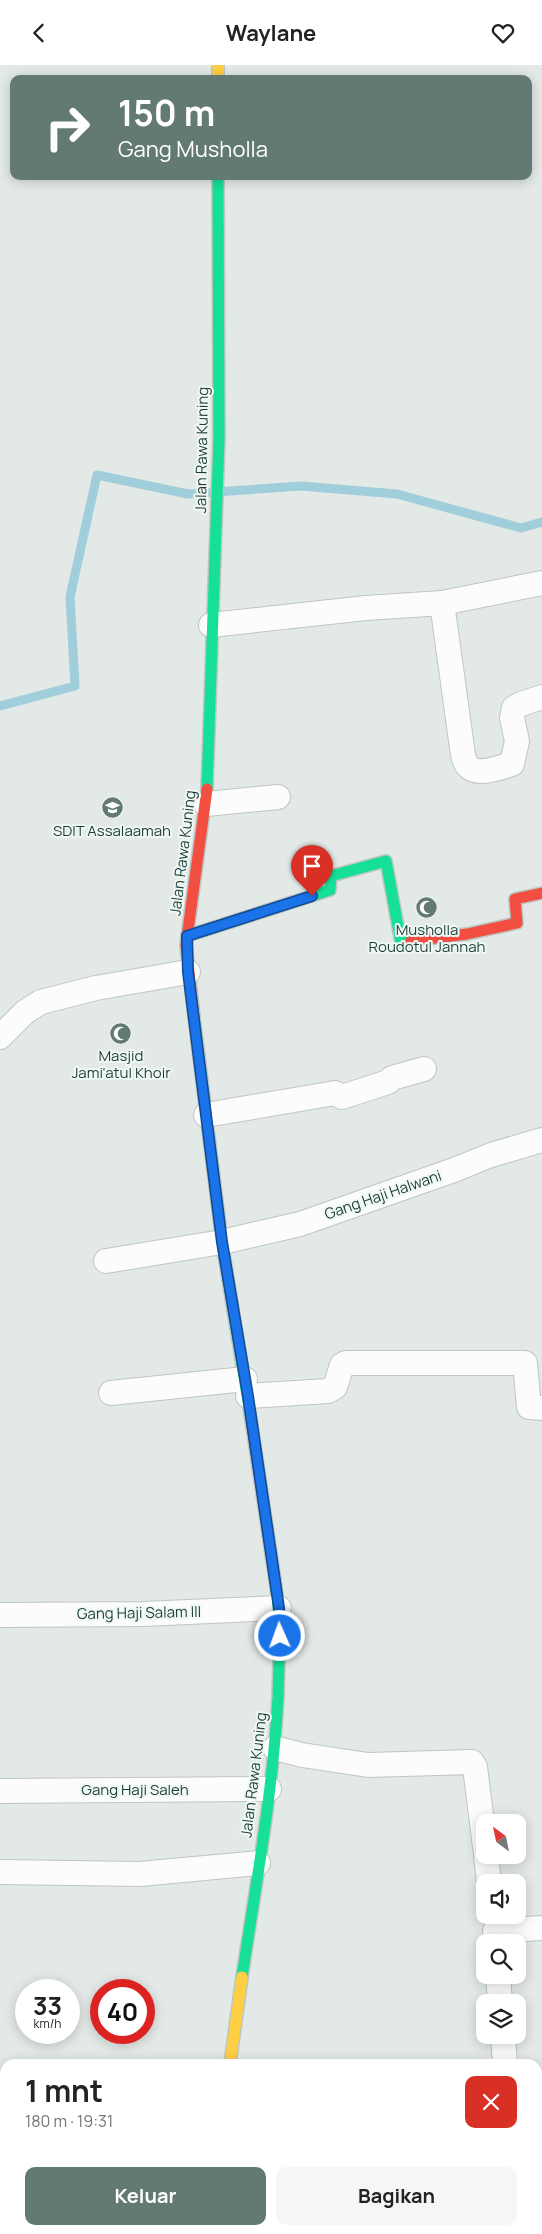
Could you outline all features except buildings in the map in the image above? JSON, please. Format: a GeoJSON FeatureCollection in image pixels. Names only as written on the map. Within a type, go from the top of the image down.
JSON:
{"type":"FeatureCollection","features":[{"type":"Feature","properties":{"kind":"street","name":"Jalan Rawa Kuning"},"geometry":{"type":"LineString","coordinates":[[218,180],[219,439],[206,804],[187,936],[188,972],[222,1242],[247,1387],[279,1608],[280,1650],[276,1748],[231,2059]]}},
{"type":"Feature","properties":{"kind":"street"},"geometry":{"type":"LineString","coordinates":[[212,625],[366,608],[442,603],[542,583]]}},
{"type":"Feature","properties":{"kind":"street"},"geometry":{"type":"LineString","coordinates":[[442,603],[463,755],[467,766],[474,770],[486,770],[512,764],[518,741],[512,718],[514,708],[521,703],[542,697]]}},
{"type":"Feature","properties":{"kind":"street"},"geometry":{"type":"LineString","coordinates":[[206,804],[278,797]]}},
{"type":"Feature","properties":{"kind":"street"},"geometry":{"type":"LineString","coordinates":[[187,936],[330,890],[331,876],[386,861],[401,943],[448,935],[467,934],[517,923],[515,899],[542,893]]}},
{"type":"Feature","properties":{"kind":"street"},"geometry":{"type":"LineString","coordinates":[[0,1037],[25,1012],[41,1002],[96,988],[188,972]]}},
{"type":"Feature","properties":{"kind":"street"},"geometry":{"type":"LineString","coordinates":[[206,1115],[335,1093],[342,1097],[388,1083],[392,1078],[424,1069]]}},
{"type":"Feature","properties":{"kind":"street","name":"Gang Haji Halwani"},"geometry":{"type":"LineString","coordinates":[[106,1261],[222,1242],[300,1224],[454,1170],[491,1155],[542,1140]]}},
{"type":"Feature","properties":{"kind":"street"},"geometry":{"type":"LineString","coordinates":[[111,1393],[247,1387],[328,1391],[336,1387],[344,1364],[377,1362],[525,1363],[529,1407],[542,1408]]}},
{"type":"Feature","properties":{"kind":"street","name":"Gang Haji Salam III"},"geometry":{"type":"LineString","coordinates":[[0,1615],[144,1614],[279,1608]]}},
{"type":"Feature","properties":{"kind":"street"},"geometry":{"type":"LineString","coordinates":[[276,1748],[302,1755],[368,1765],[472,1762],[475,1767],[481,1814]]}},
{"type":"Feature","properties":{"kind":"street","name":"Gang Haji Saleh"},"geometry":{"type":"LineString","coordinates":[[0,1791],[269,1789]]}},
{"type":"Feature","properties":{"kind":"street"},"geometry":{"type":"LineString","coordinates":[[0,1872],[140,1874],[258,1863]]}},
{"type":"Feature","properties":{"kind":"street"},"geometry":{"type":"LineString","coordinates":[[495,1930],[542,1928]]}},
{"type":"Feature","properties":{"kind":"street"},"geometry":{"type":"LineString","coordinates":[[504,2044],[505,2059]]}},
{"type":"Feature","properties":{"kind":"waterway"},"geometry":{"type":"LineString","coordinates":[[0,706],[75,686],[70,597],[97,475],[188,494],[301,486],[397,494],[521,528],[542,522]]}},
{"type":"Feature","properties":{"kind":"traffic: fast"},"geometry":{"type":"LineString","coordinates":[[207,789],[219,439],[218,180]]}},
{"type":"Feature","properties":{"kind":"traffic: fast"},"geometry":{"type":"LineString","coordinates":[[187,936],[330,890],[331,876],[386,861],[401,943],[411,941]]}},
{"type":"Feature","properties":{"kind":"traffic: fast"},"geometry":{"type":"LineString","coordinates":[[194,1017],[222,1242],[252,1426]]}},
{"type":"Feature","properties":{"kind":"traffic: fast"},"geometry":{"type":"LineString","coordinates":[[242,1977],[263,1837],[276,1732],[279,1642],[276,1587]]}},
{"type":"Feature","properties":{"kind":"traffic: slow"},"geometry":{"type":"LineString","coordinates":[[218,65],[218,75]]}},
{"type":"Feature","properties":{"kind":"traffic: slow"},"geometry":{"type":"LineString","coordinates":[[231,2059],[242,1977]]}},
{"type":"Feature","properties":{"kind":"traffic: jam"},"geometry":{"type":"LineString","coordinates":[[194,1017],[186,945],[207,789]]}},
{"type":"Feature","properties":{"kind":"traffic: jam"},"geometry":{"type":"LineString","coordinates":[[411,941],[467,934],[517,923],[515,899],[542,893]]}},
{"type":"Feature","properties":{"kind":"traffic: jam"},"geometry":{"type":"LineString","coordinates":[[252,1426],[276,1587]]}},
{"type":"Feature","properties":{"kind":"place","name":"SDIT Assalaamah"},"geometry":{"type":"Point","coordinates":[112,808]}},
{"type":"Feature","properties":{"kind":"place","name":"Musholla Roudotul Jannah"},"geometry":{"type":"Point","coordinates":[427,907]}},
{"type":"Feature","properties":{"kind":"place","name":"Masjid Jami'atul Khoir"},"geometry":{"type":"Point","coordinates":[121,1033]}},
{"type":"Feature","properties":{"kind":"route"},"geometry":{"type":"LineString","coordinates":[[280,1636],[279,1608],[251,1415],[222,1242],[186,945],[187,936],[312,896]]}}]}
